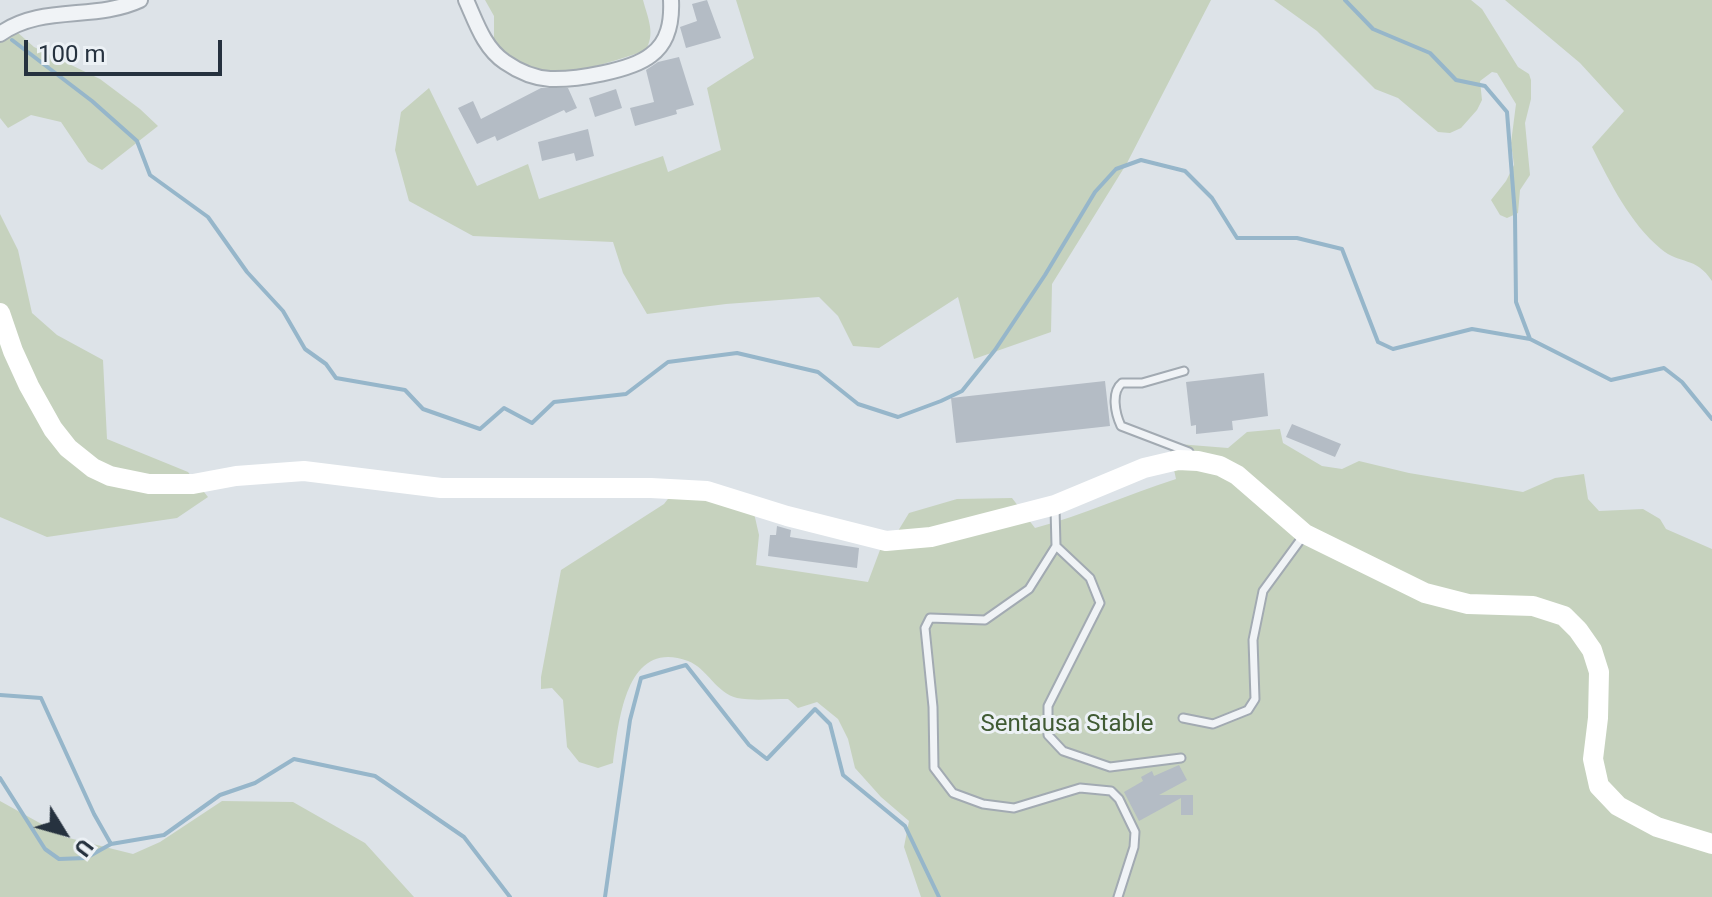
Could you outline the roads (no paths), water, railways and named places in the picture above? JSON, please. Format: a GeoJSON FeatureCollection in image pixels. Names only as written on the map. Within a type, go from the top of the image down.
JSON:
{"type":"FeatureCollection","features":[{"type":"Feature","properties":{"kind":"street"},"geometry":{"type":"LineString","coordinates":[[0,34],[11,26],[35,18],[113,9],[140,0]]}},
{"type":"Feature","properties":{"kind":"street"},"geometry":{"type":"LineString","coordinates":[[466,0],[490,48],[502,60],[529,75],[552,79],[609,71],[651,56],[666,38],[670,27],[671,0]]}},
{"type":"Feature","properties":{"kind":"street"},"geometry":{"type":"LineString","coordinates":[[0,313],[29,386],[53,429],[68,448],[93,468],[110,476],[149,484],[193,484],[236,476],[304,471],[441,488],[707,491],[787,516],[886,541],[931,537],[1055,505],[1144,468],[1178,460],[1208,463],[1237,475],[1305,534],[1425,593],[1468,604],[1533,606],[1564,616],[1592,650],[1599,672],[1593,759],[1599,786],[1618,806],[1657,827],[1712,844]]}},
{"type":"Feature","properties":{"kind":"lane"},"geometry":{"type":"LineString","coordinates":[[1184,371],[1152,381],[1119,385],[1115,396],[1118,421],[1127,430],[1198,456],[1208,463]]}},
{"type":"Feature","properties":{"kind":"lane"},"geometry":{"type":"LineString","coordinates":[[1055,505],[1056,546],[1029,589],[985,620],[930,618],[925,628],[933,707],[934,768],[953,793],[983,804],[1014,808],[1080,788],[1111,791],[1119,799],[1135,832],[1134,847],[1118,897]]}},
{"type":"Feature","properties":{"kind":"lane"},"geometry":{"type":"LineString","coordinates":[[1183,718],[1213,724],[1248,710],[1255,699],[1253,640],[1263,591],[1305,534]]}},
{"type":"Feature","properties":{"kind":"lane"},"geometry":{"type":"LineString","coordinates":[[1056,546],[1090,578],[1100,603],[1048,706],[1048,735],[1063,751],[1110,767],[1181,758]]}},
{"type":"Feature","properties":{"kind":"waterway"},"geometry":{"type":"LineString","coordinates":[[1345,0],[1373,29],[1430,53],[1456,80],[1485,86],[1507,112],[1515,215],[1516,302],[1530,339]]}},
{"type":"Feature","properties":{"kind":"waterway"},"geometry":{"type":"LineString","coordinates":[[12,40],[92,101],[137,141],[150,175],[208,217],[247,272],[283,311],[305,349],[326,364],[336,378],[405,390],[423,409],[480,429],[504,408],[532,423],[554,402],[626,394],[668,362],[737,353],[818,372],[858,404],[898,417],[941,401],[962,391],[995,350],[1095,192],[1116,169],[1141,160],[1185,171],[1212,198],[1237,238],[1297,238],[1342,249],[1378,342],[1393,349],[1472,329],[1530,339],[1611,380],[1664,368],[1682,382],[1712,419]]}},
{"type":"Feature","properties":{"kind":"waterway"},"geometry":{"type":"LineString","coordinates":[[605,897],[630,720],[641,678],[686,665],[749,745],[767,759],[815,709],[830,724],[843,775],[905,826],[939,897]]}},
{"type":"Feature","properties":{"kind":"waterway"},"geometry":{"type":"LineString","coordinates":[[0,695],[41,698],[111,844],[164,835],[220,795],[255,783],[294,759],[375,776],[464,837],[510,897]]}},
{"type":"Feature","properties":{"kind":"waterway"},"geometry":{"type":"LineString","coordinates":[[0,778],[45,849],[59,859],[86,858],[111,844]]}},
{"type":"Feature","properties":{"kind":"park label","name":"Sentausa Stable"},"geometry":{"type":"Point","coordinates":[1067,725]}}]}
